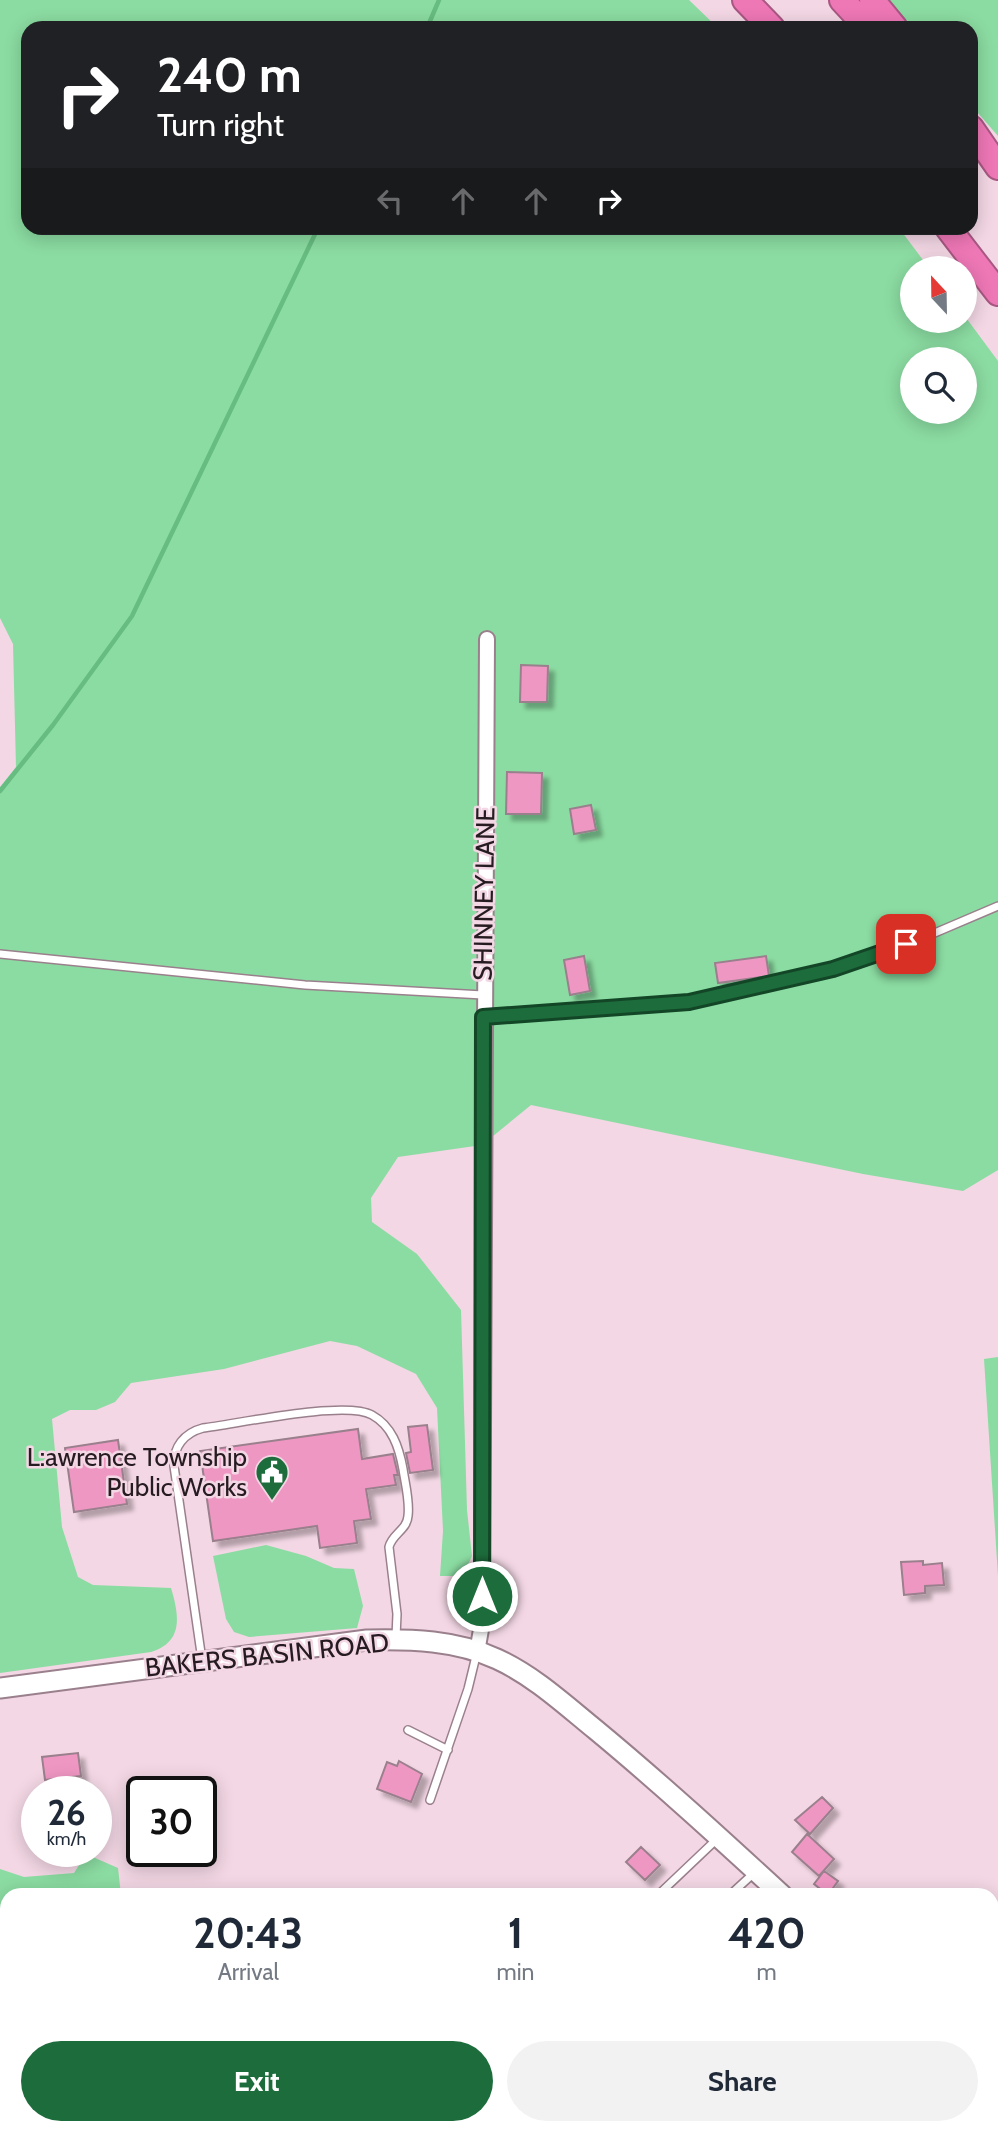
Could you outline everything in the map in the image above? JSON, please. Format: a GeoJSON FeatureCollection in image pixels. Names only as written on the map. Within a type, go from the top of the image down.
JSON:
{"type":"FeatureCollection","features":[{"type":"Feature","properties":{"kind":"highway"},"geometry":{"type":"LineString","coordinates":[[745,0],[765,21]]}},
{"type":"Feature","properties":{"kind":"highway"},"geometry":{"type":"LineString","coordinates":[[842,0],[862,21]]}},
{"type":"Feature","properties":{"kind":"highway"},"geometry":{"type":"LineString","coordinates":[[872,0],[889,21]]}},
{"type":"Feature","properties":{"kind":"highway"},"geometry":{"type":"LineString","coordinates":[[978,138],[998,167]]}},
{"type":"Feature","properties":{"kind":"highway"},"geometry":{"type":"LineString","coordinates":[[978,154],[998,178]]}},
{"type":"Feature","properties":{"kind":"highway"},"geometry":{"type":"LineString","coordinates":[[953,235],[998,292]]}},
{"type":"Feature","properties":{"kind":"main road","name":"BAKERS BASIN ROAD"},"geometry":{"type":"LineString","coordinates":[[0,1688],[396,1639],[441,1643],[477,1652],[536,1681],[774,1888]]}},
{"type":"Feature","properties":{"kind":"street","name":"SHINNEY LANE"},"geometry":{"type":"LineString","coordinates":[[477,1652],[482,1624],[483,995],[487,639]]}},
{"type":"Feature","properties":{"kind":"lane"},"geometry":{"type":"LineString","coordinates":[[483,1017],[689,1002],[727,995],[833,969],[930,935],[998,906]]}},
{"type":"Feature","properties":{"kind":"lane"},"geometry":{"type":"LineString","coordinates":[[0,954],[305,985],[483,995]]}},
{"type":"Feature","properties":{"kind":"lane"},"geometry":{"type":"LineString","coordinates":[[202,1661],[174,1466],[176,1449],[187,1435],[203,1428],[336,1410],[361,1411],[373,1415],[390,1431],[400,1452],[409,1509],[407,1523],[392,1538],[389,1547],[397,1614],[396,1639]]}},
{"type":"Feature","properties":{"kind":"lane"},"geometry":{"type":"LineString","coordinates":[[430,1800],[477,1652]]}},
{"type":"Feature","properties":{"kind":"lane"},"geometry":{"type":"LineString","coordinates":[[408,1730],[448,1750]]}},
{"type":"Feature","properties":{"kind":"lane"},"geometry":{"type":"LineString","coordinates":[[665,1888],[718,1837]]}},
{"type":"Feature","properties":{"kind":"lane"},"geometry":{"type":"LineString","coordinates":[[738,1888],[756,1871]]}},
{"type":"Feature","properties":{"kind":"green space"},"geometry":{"type":"Polygon","coordinates":[[[0,0],[689,0],[711,21],[21,21],[21,235],[904,235],[920,256],[900,256],[900,333],[977,333],[998,361],[998,1170],[963,1191],[863,1174],[531,1105],[482,1145],[398,1157],[371,1198],[372,1222],[417,1254],[461,1310],[467,1510],[472,1556],[466,1569],[457,1576],[440,1576],[443,1531],[437,1408],[416,1374],[357,1346],[330,1341],[224,1369],[131,1383],[115,1402],[96,1410],[70,1410],[52,1419],[62,1527],[78,1577],[93,1585],[171,1588],[177,1617],[174,1634],[169,1642],[151,1652],[0,1673],[0,787],[16,767],[13,644],[0,618],[0,0]]]}},
{"type":"Feature","properties":{"kind":"green space"},"geometry":{"type":"Polygon","coordinates":[[[888,0],[998,0],[998,136],[978,113],[978,21],[904,21],[888,0]]]}},
{"type":"Feature","properties":{"kind":"green space"},"geometry":{"type":"Polygon","coordinates":[[[998,1357],[998,1576],[984,1359],[998,1357]]]}},
{"type":"Feature","properties":{"kind":"green space"},"geometry":{"type":"Polygon","coordinates":[[[266,1545],[306,1556],[334,1568],[354,1569],[363,1606],[357,1628],[249,1637],[234,1632],[226,1619],[213,1556],[266,1545]]]}},
{"type":"Feature","properties":{"kind":"green space"},"geometry":{"type":"Polygon","coordinates":[[[112,1865],[118,1868],[120,1888],[0,1888],[0,1869],[24,1877],[74,1873],[78,1867],[112,1865]]]}},
{"type":"Feature","properties":{"kind":"building"},"geometry":{"type":"Polygon","coordinates":[[[521,665],[548,666],[547,702],[520,702],[521,665]]]}},
{"type":"Feature","properties":{"kind":"building"},"geometry":{"type":"Polygon","coordinates":[[[507,772],[542,773],[541,814],[506,814],[507,772]]]}},
{"type":"Feature","properties":{"kind":"building"},"geometry":{"type":"Polygon","coordinates":[[[591,805],[596,830],[574,834],[570,809],[591,805]]]}},
{"type":"Feature","properties":{"kind":"building"},"geometry":{"type":"Polygon","coordinates":[[[584,956],[590,991],[570,995],[564,960],[584,956]]]}},
{"type":"Feature","properties":{"kind":"building"},"geometry":{"type":"Polygon","coordinates":[[[766,956],[769,976],[718,983],[715,963],[766,956]]]}},
{"type":"Feature","properties":{"kind":"building"},"geometry":{"type":"Polygon","coordinates":[[[427,1425],[433,1470],[410,1473],[406,1453],[411,1452],[408,1427],[427,1425]]]}},
{"type":"Feature","properties":{"kind":"building"},"geometry":{"type":"Polygon","coordinates":[[[358,1429],[362,1459],[393,1454],[398,1475],[394,1475],[396,1485],[366,1489],[371,1519],[354,1521],[357,1543],[320,1548],[317,1526],[213,1541],[200,1451],[358,1429]]]}},
{"type":"Feature","properties":{"kind":"building"},"geometry":{"type":"Polygon","coordinates":[[[118,1440],[127,1504],[74,1512],[65,1448],[118,1440]]]}},
{"type":"Feature","properties":{"kind":"building"},"geometry":{"type":"Polygon","coordinates":[[[923,1561],[923,1565],[942,1563],[944,1585],[925,1586],[925,1593],[904,1595],[901,1562],[923,1561]]]}},
{"type":"Feature","properties":{"kind":"building"},"geometry":{"type":"Polygon","coordinates":[[[78,1753],[81,1776],[44,1776],[42,1757],[78,1753]]]}},
{"type":"Feature","properties":{"kind":"building"},"geometry":{"type":"Polygon","coordinates":[[[399,1761],[422,1774],[411,1802],[377,1789],[387,1762],[397,1766],[399,1761]]]}},
{"type":"Feature","properties":{"kind":"building"},"geometry":{"type":"Polygon","coordinates":[[[822,1797],[833,1808],[810,1834],[795,1820],[822,1797]]]}},
{"type":"Feature","properties":{"kind":"building"},"geometry":{"type":"Polygon","coordinates":[[[807,1834],[834,1859],[819,1876],[792,1852],[807,1834]]]}},
{"type":"Feature","properties":{"kind":"building"},"geometry":{"type":"Polygon","coordinates":[[[641,1847],[660,1865],[645,1880],[626,1862],[641,1847]]]}},
{"type":"Feature","properties":{"kind":"building"},"geometry":{"type":"Polygon","coordinates":[[[824,1871],[838,1881],[833,1888],[819,1888],[814,1884],[824,1871]]]}},
{"type":"Feature","properties":{"kind":"waterway"},"geometry":{"type":"LineString","coordinates":[[430,21],[439,0]]}},
{"type":"Feature","properties":{"kind":"waterway"},"geometry":{"type":"LineString","coordinates":[[0,791],[53,725],[132,616],[315,235]]}},
{"type":"Feature","properties":{"kind":"place","name":"L:awrence Township Public Works"},"geometry":{"type":"Point","coordinates":[272,1502]}},
{"type":"Feature","properties":{"kind":"route"},"geometry":{"type":"LineString","coordinates":[[482,1596],[483,1017],[508,1018],[629,1005],[689,1002],[833,969],[906,944]]}}]}
